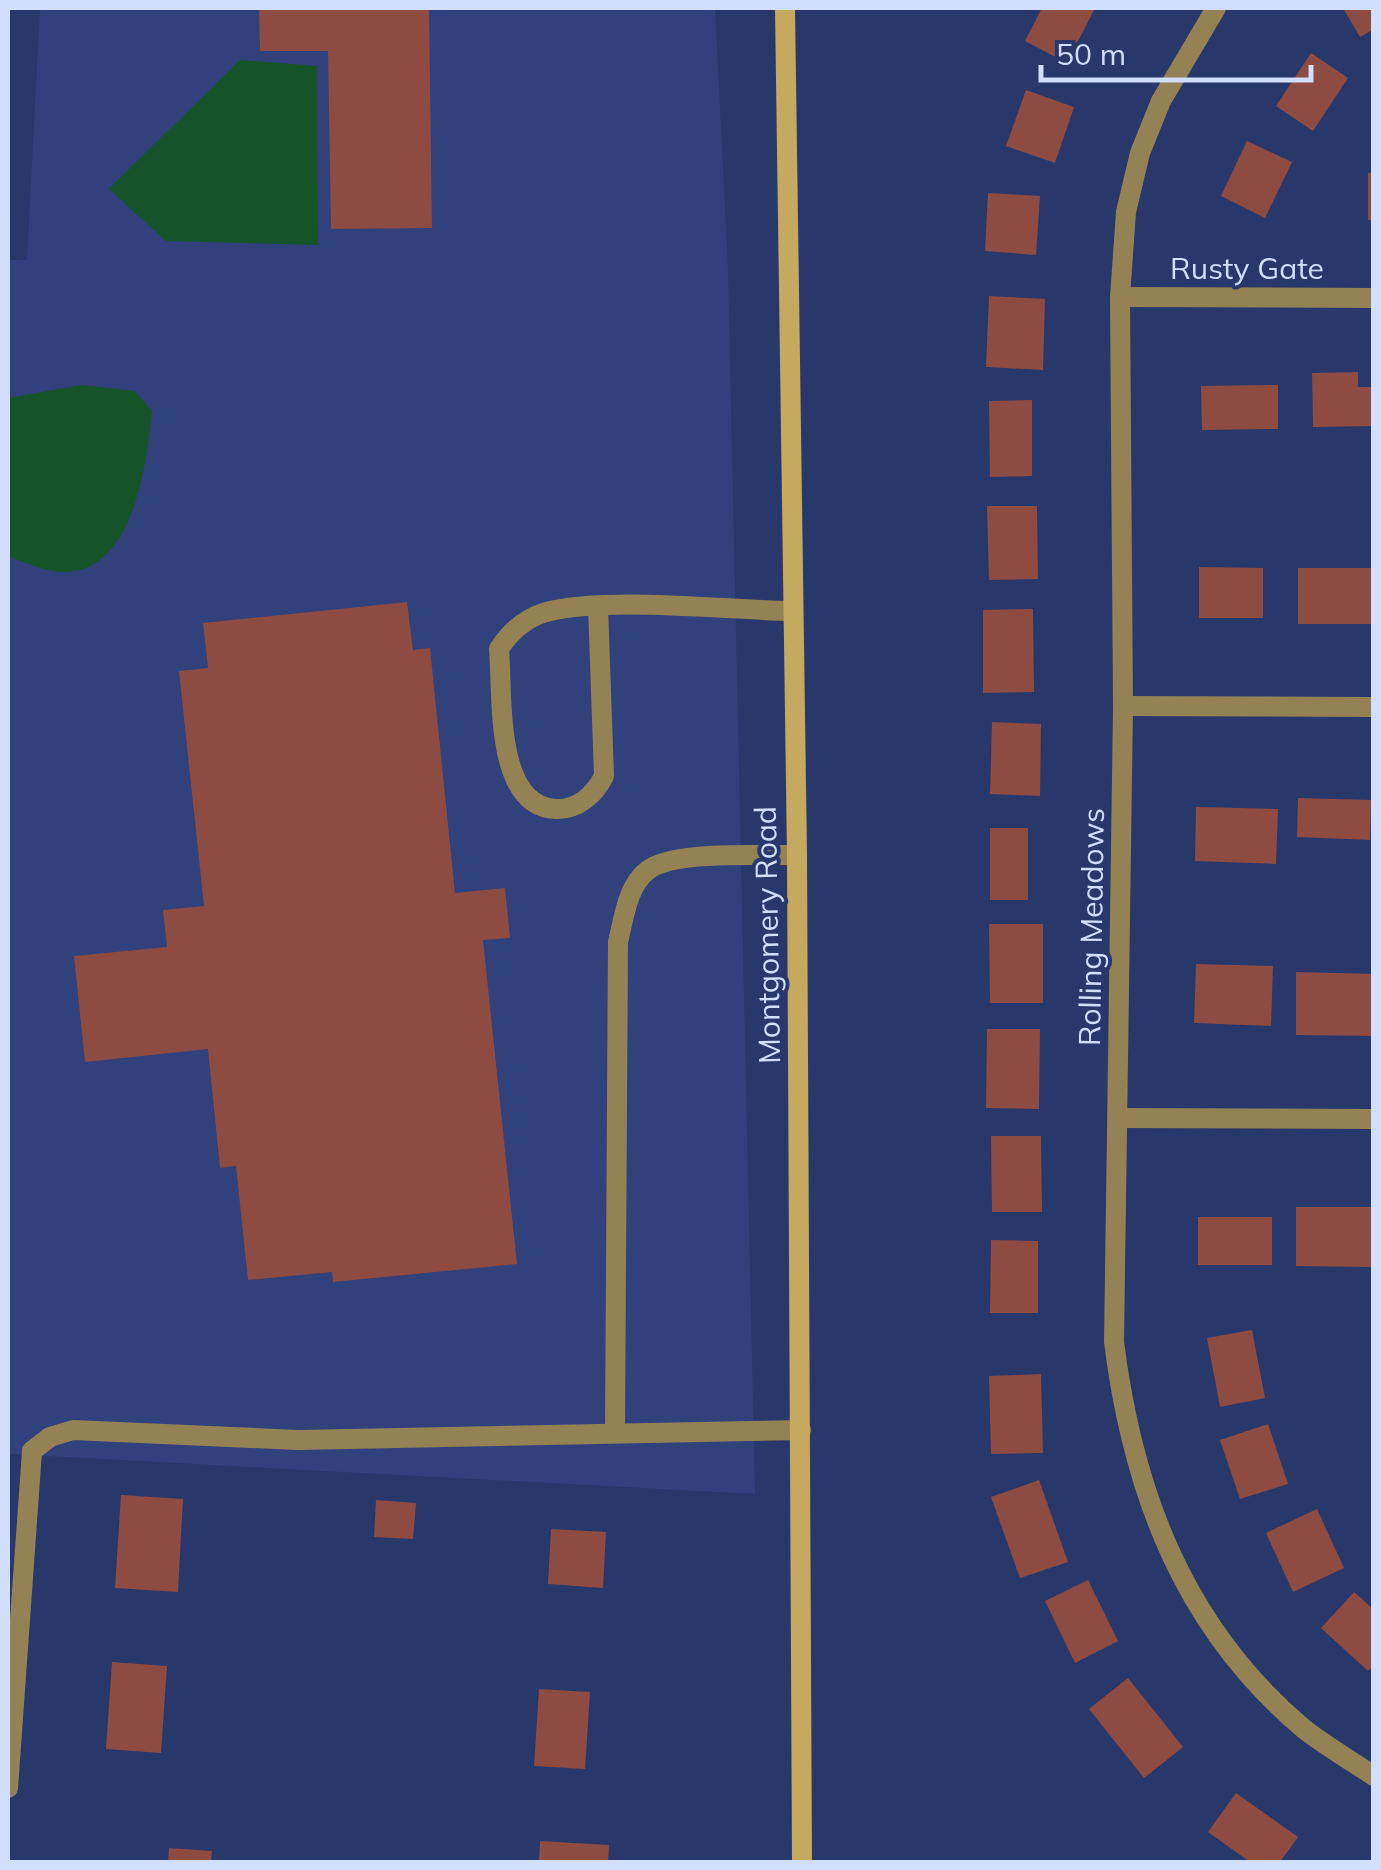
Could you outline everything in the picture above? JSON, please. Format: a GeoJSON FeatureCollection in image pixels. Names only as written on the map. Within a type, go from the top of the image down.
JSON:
{"type":"FeatureCollection","features":[{"type":"Feature","properties":{"kind":"main road","name":"Montgomery Road"},"geometry":{"type":"LineString","coordinates":[[786,8],[797,855],[802,1862]]}},
{"type":"Feature","properties":{"kind":"street","name":"Rolling Meadows"},"geometry":{"type":"LineString","coordinates":[[1216,8],[1161,101],[1140,153],[1126,212],[1120,297],[1123,706],[1114,1342],[1124,1421],[1142,1490],[1172,1558],[1246,1670],[1304,1728],[1374,1776]]}},
{"type":"Feature","properties":{"kind":"street","name":"Rusty Gate"},"geometry":{"type":"LineString","coordinates":[[1120,297],[1374,298]]}},
{"type":"Feature","properties":{"kind":"street"},"geometry":{"type":"LineString","coordinates":[[598,606],[604,776],[583,802],[564,810],[540,809],[522,794],[510,774],[500,650],[510,632],[544,612],[598,606],[792,611]]}},
{"type":"Feature","properties":{"kind":"street"},"geometry":{"type":"LineString","coordinates":[[1123,706],[1374,707]]}},
{"type":"Feature","properties":{"kind":"street"},"geometry":{"type":"LineString","coordinates":[[616,1432],[618,942],[630,894],[648,870],[672,860],[797,855]]}},
{"type":"Feature","properties":{"kind":"street"},"geometry":{"type":"LineString","coordinates":[[1118,1118],[1374,1119]]}},
{"type":"Feature","properties":{"kind":"street"},"geometry":{"type":"LineString","coordinates":[[8,1788],[32,1451],[50,1437],[73,1430],[298,1440],[800,1430]]}},
{"type":"Feature","properties":{"kind":"shaded area"},"geometry":{"type":"Polygon","coordinates":[[[40,8],[715,8],[728,270],[755,1494],[8,1454],[8,260],[27,260],[40,8]]]}},
{"type":"Feature","properties":{"kind":"green space"},"geometry":{"type":"Polygon","coordinates":[[[240,60],[317,66],[318,245],[166,241],[109,189],[240,60]]]}},
{"type":"Feature","properties":{"kind":"green space"},"geometry":{"type":"Polygon","coordinates":[[[81,385],[135,391],[152,411],[147,453],[136,500],[116,543],[101,559],[83,569],[54,571],[8,556],[8,398],[81,385]]]}},
{"type":"Feature","properties":{"kind":"building"},"geometry":{"type":"Polygon","coordinates":[[[259,8],[429,8],[432,228],[331,229],[328,51],[260,51],[259,8]]]}},
{"type":"Feature","properties":{"kind":"building"},"geometry":{"type":"Polygon","coordinates":[[[1042,8],[1095,8],[1067,63],[1025,41],[1042,8]]]}},
{"type":"Feature","properties":{"kind":"building"},"geometry":{"type":"Polygon","coordinates":[[[1343,8],[1374,8],[1374,29],[1360,37],[1343,8]]]}},
{"type":"Feature","properties":{"kind":"building"},"geometry":{"type":"Polygon","coordinates":[[[1311,53],[1348,78],[1313,131],[1276,106],[1311,53]]]}},
{"type":"Feature","properties":{"kind":"building"},"geometry":{"type":"Polygon","coordinates":[[[1026,90],[1074,107],[1055,163],[1006,146],[1026,90]]]}},
{"type":"Feature","properties":{"kind":"building"},"geometry":{"type":"Polygon","coordinates":[[[1247,141],[1292,162],[1265,218],[1221,196],[1247,141]]]}},
{"type":"Feature","properties":{"kind":"building"},"geometry":{"type":"Polygon","coordinates":[[[1368,173],[1374,173],[1374,220],[1368,220],[1368,173]]]}},
{"type":"Feature","properties":{"kind":"building"},"geometry":{"type":"Polygon","coordinates":[[[988,193],[1040,196],[1036,255],[985,251],[988,193]]]}},
{"type":"Feature","properties":{"kind":"building"},"geometry":{"type":"Polygon","coordinates":[[[989,296],[1045,299],[1043,370],[986,367],[989,296]]]}},
{"type":"Feature","properties":{"kind":"building"},"geometry":{"type":"Polygon","coordinates":[[[1358,372],[1358,387],[1374,387],[1374,426],[1313,427],[1312,373],[1358,372]]]}},
{"type":"Feature","properties":{"kind":"building"},"geometry":{"type":"Polygon","coordinates":[[[1278,385],[1278,429],[1202,430],[1201,386],[1278,385]]]}},
{"type":"Feature","properties":{"kind":"building"},"geometry":{"type":"Polygon","coordinates":[[[1032,400],[1032,476],[990,477],[989,401],[1032,400]]]}},
{"type":"Feature","properties":{"kind":"building"},"geometry":{"type":"Polygon","coordinates":[[[987,506],[1037,506],[1038,579],[989,580],[987,506]]]}},
{"type":"Feature","properties":{"kind":"building"},"geometry":{"type":"Polygon","coordinates":[[[1199,567],[1263,568],[1263,618],[1199,618],[1199,567]]]}},
{"type":"Feature","properties":{"kind":"building"},"geometry":{"type":"Polygon","coordinates":[[[1298,568],[1374,568],[1374,624],[1298,624],[1298,568]]]}},
{"type":"Feature","properties":{"kind":"building"},"geometry":{"type":"Polygon","coordinates":[[[407,602],[413,650],[430,648],[455,893],[505,888],[510,938],[483,940],[517,1264],[333,1282],[332,1272],[248,1280],[236,1166],[220,1168],[208,1049],[85,1062],[74,956],[167,947],[163,910],[204,906],[179,671],[208,668],[203,623],[407,602]]]}},
{"type":"Feature","properties":{"kind":"building"},"geometry":{"type":"Polygon","coordinates":[[[1033,609],[1034,692],[983,693],[983,610],[1033,609]]]}},
{"type":"Feature","properties":{"kind":"building"},"geometry":{"type":"Polygon","coordinates":[[[992,722],[1041,724],[1040,796],[990,794],[992,722]]]}},
{"type":"Feature","properties":{"kind":"building"},"geometry":{"type":"Polygon","coordinates":[[[1298,798],[1371,800],[1370,840],[1297,837],[1298,798]]]}},
{"type":"Feature","properties":{"kind":"building"},"geometry":{"type":"Polygon","coordinates":[[[1196,807],[1278,809],[1276,864],[1195,861],[1196,807]]]}},
{"type":"Feature","properties":{"kind":"building"},"geometry":{"type":"Polygon","coordinates":[[[990,828],[1028,828],[1028,900],[990,900],[990,828]]]}},
{"type":"Feature","properties":{"kind":"building"},"geometry":{"type":"Polygon","coordinates":[[[989,924],[1043,924],[1043,1003],[990,1003],[989,924]]]}},
{"type":"Feature","properties":{"kind":"building"},"geometry":{"type":"Polygon","coordinates":[[[1196,964],[1273,966],[1271,1026],[1194,1023],[1196,964]]]}},
{"type":"Feature","properties":{"kind":"building"},"geometry":{"type":"Polygon","coordinates":[[[1296,972],[1374,974],[1374,1036],[1296,1035],[1296,972]]]}},
{"type":"Feature","properties":{"kind":"building"},"geometry":{"type":"Polygon","coordinates":[[[987,1029],[1040,1029],[1039,1109],[986,1108],[987,1029]]]}},
{"type":"Feature","properties":{"kind":"building"},"geometry":{"type":"Polygon","coordinates":[[[991,1136],[1041,1136],[1042,1212],[992,1212],[991,1136]]]}},
{"type":"Feature","properties":{"kind":"building"},"geometry":{"type":"Polygon","coordinates":[[[1296,1207],[1374,1207],[1374,1267],[1296,1266],[1296,1207]]]}},
{"type":"Feature","properties":{"kind":"building"},"geometry":{"type":"Polygon","coordinates":[[[1198,1217],[1272,1217],[1272,1265],[1198,1265],[1198,1217]]]}},
{"type":"Feature","properties":{"kind":"building"},"geometry":{"type":"Polygon","coordinates":[[[991,1240],[1038,1241],[1038,1313],[990,1313],[991,1240]]]}},
{"type":"Feature","properties":{"kind":"building"},"geometry":{"type":"Polygon","coordinates":[[[1252,1330],[1265,1398],[1220,1407],[1207,1338],[1252,1330]]]}},
{"type":"Feature","properties":{"kind":"building"},"geometry":{"type":"Polygon","coordinates":[[[1041,1374],[1043,1453],[991,1454],[989,1376],[1041,1374]]]}},
{"type":"Feature","properties":{"kind":"building"},"geometry":{"type":"Polygon","coordinates":[[[1268,1424],[1288,1484],[1240,1499],[1220,1440],[1268,1424]]]}},
{"type":"Feature","properties":{"kind":"building"},"geometry":{"type":"Polygon","coordinates":[[[1039,1480],[1068,1562],[1020,1578],[991,1497],[1039,1480]]]}},
{"type":"Feature","properties":{"kind":"building"},"geometry":{"type":"Polygon","coordinates":[[[121,1495],[183,1499],[178,1592],[115,1588],[121,1495]]]}},
{"type":"Feature","properties":{"kind":"building"},"geometry":{"type":"Polygon","coordinates":[[[376,1500],[416,1503],[413,1539],[374,1537],[376,1500]]]}},
{"type":"Feature","properties":{"kind":"building"},"geometry":{"type":"Polygon","coordinates":[[[1317,1509],[1344,1568],[1293,1592],[1266,1533],[1317,1509]]]}},
{"type":"Feature","properties":{"kind":"building"},"geometry":{"type":"Polygon","coordinates":[[[551,1529],[606,1532],[603,1588],[548,1584],[551,1529]]]}},
{"type":"Feature","properties":{"kind":"building"},"geometry":{"type":"Polygon","coordinates":[[[1088,1580],[1118,1641],[1075,1663],[1045,1601],[1088,1580]]]}},
{"type":"Feature","properties":{"kind":"building"},"geometry":{"type":"Polygon","coordinates":[[[1354,1592],[1374,1610],[1374,1665],[1368,1671],[1321,1628],[1354,1592]]]}},
{"type":"Feature","properties":{"kind":"building"},"geometry":{"type":"Polygon","coordinates":[[[112,1662],[167,1666],[161,1753],[106,1749],[112,1662]]]}},
{"type":"Feature","properties":{"kind":"building"},"geometry":{"type":"Polygon","coordinates":[[[1128,1678],[1183,1747],[1144,1778],[1089,1709],[1128,1678]]]}},
{"type":"Feature","properties":{"kind":"building"},"geometry":{"type":"Polygon","coordinates":[[[539,1689],[590,1692],[585,1769],[534,1766],[539,1689]]]}},
{"type":"Feature","properties":{"kind":"building"},"geometry":{"type":"Polygon","coordinates":[[[1236,1793],[1298,1837],[1280,1862],[1250,1862],[1208,1832],[1236,1793]]]}},
{"type":"Feature","properties":{"kind":"building"},"geometry":{"type":"Polygon","coordinates":[[[540,1841],[609,1845],[608,1862],[539,1862],[540,1841]]]}},
{"type":"Feature","properties":{"kind":"building"},"geometry":{"type":"Polygon","coordinates":[[[169,1848],[212,1851],[211,1862],[168,1862],[169,1848]]]}}]}
